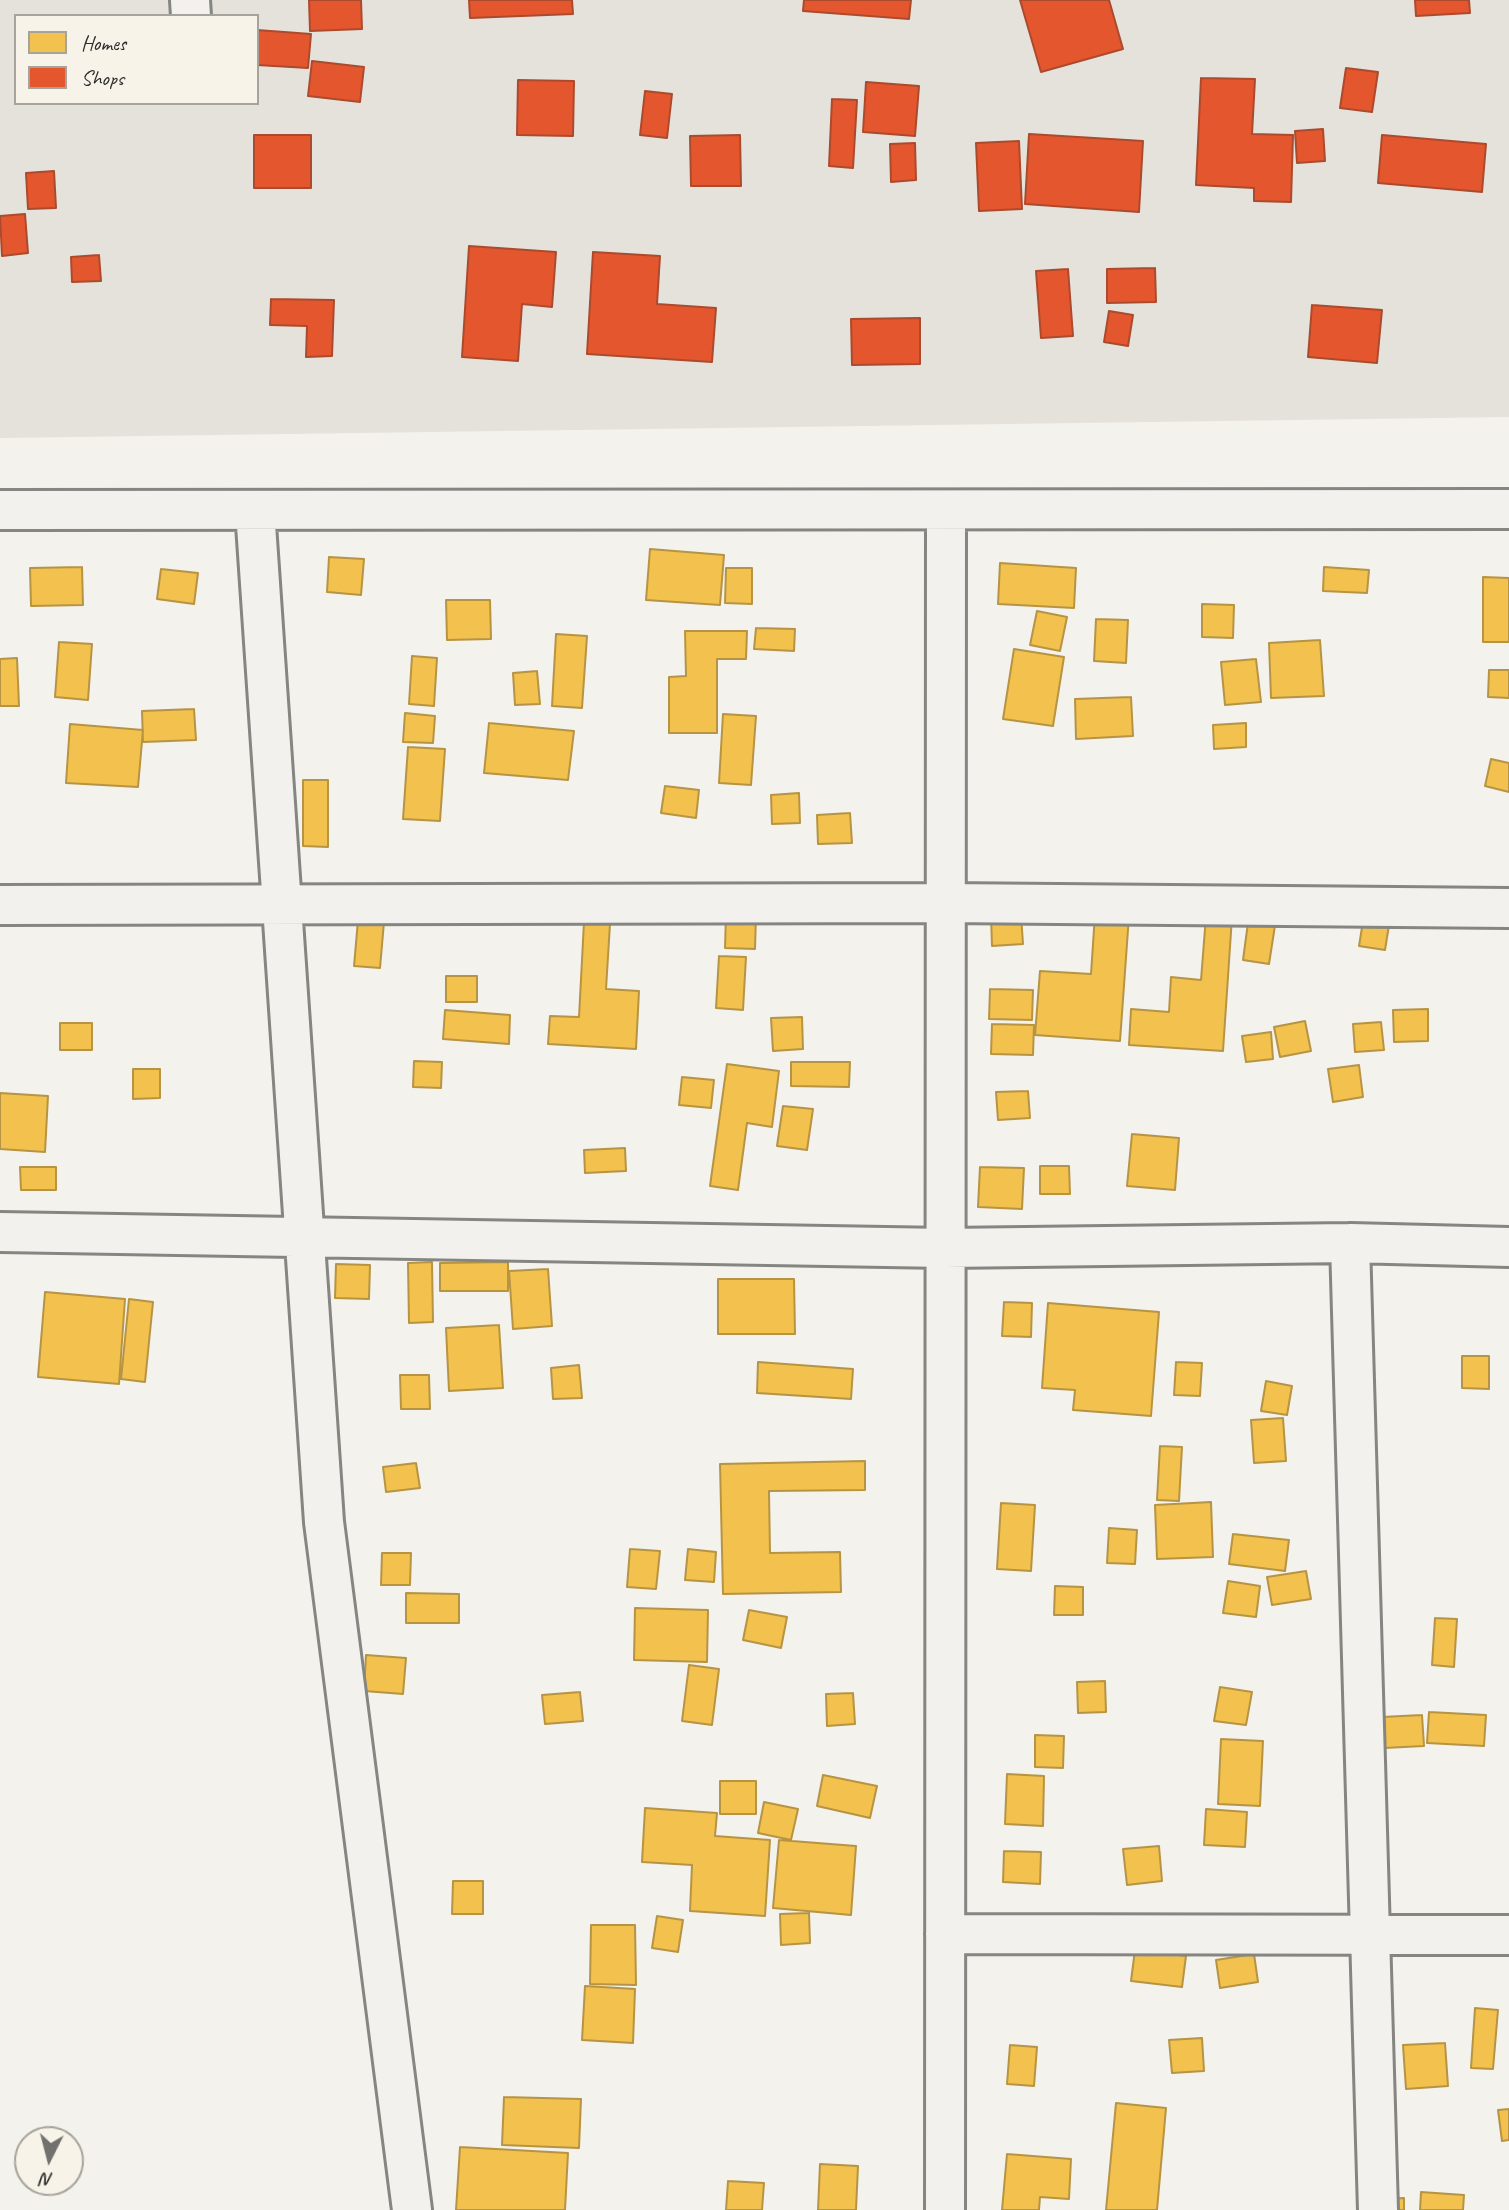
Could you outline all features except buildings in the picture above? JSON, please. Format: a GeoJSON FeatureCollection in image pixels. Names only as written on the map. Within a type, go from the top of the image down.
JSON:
{"type":"FeatureCollection","features":[{"type":"Feature","properties":{"kind":"street"},"geometry":{"type":"LineString","coordinates":[[0,510],[1509,509]]}},
{"type":"Feature","properties":{"kind":"street"},"geometry":{"type":"LineString","coordinates":[[255,510],[324,1522],[412,2210]]}},
{"type":"Feature","properties":{"kind":"street"},"geometry":{"type":"LineString","coordinates":[[945,2210],[946,510]]}},
{"type":"Feature","properties":{"kind":"street"},"geometry":{"type":"LineString","coordinates":[[0,905],[945,903],[1509,908]]}},
{"type":"Feature","properties":{"kind":"street"},"geometry":{"type":"LineString","coordinates":[[0,1232],[945,1248],[1350,1243],[1509,1247]]}},
{"type":"Feature","properties":{"kind":"street"},"geometry":{"type":"LineString","coordinates":[[1350,1243],[1378,2210]]}},
{"type":"Feature","properties":{"kind":"street"},"geometry":{"type":"LineString","coordinates":[[945,1934],[1509,1935]]}},
{"type":"Feature","properties":{"kind":"shaded area"},"geometry":{"type":"Polygon","coordinates":[[[0,0],[1509,0],[1509,417],[0,438],[0,0]]]}}]}
